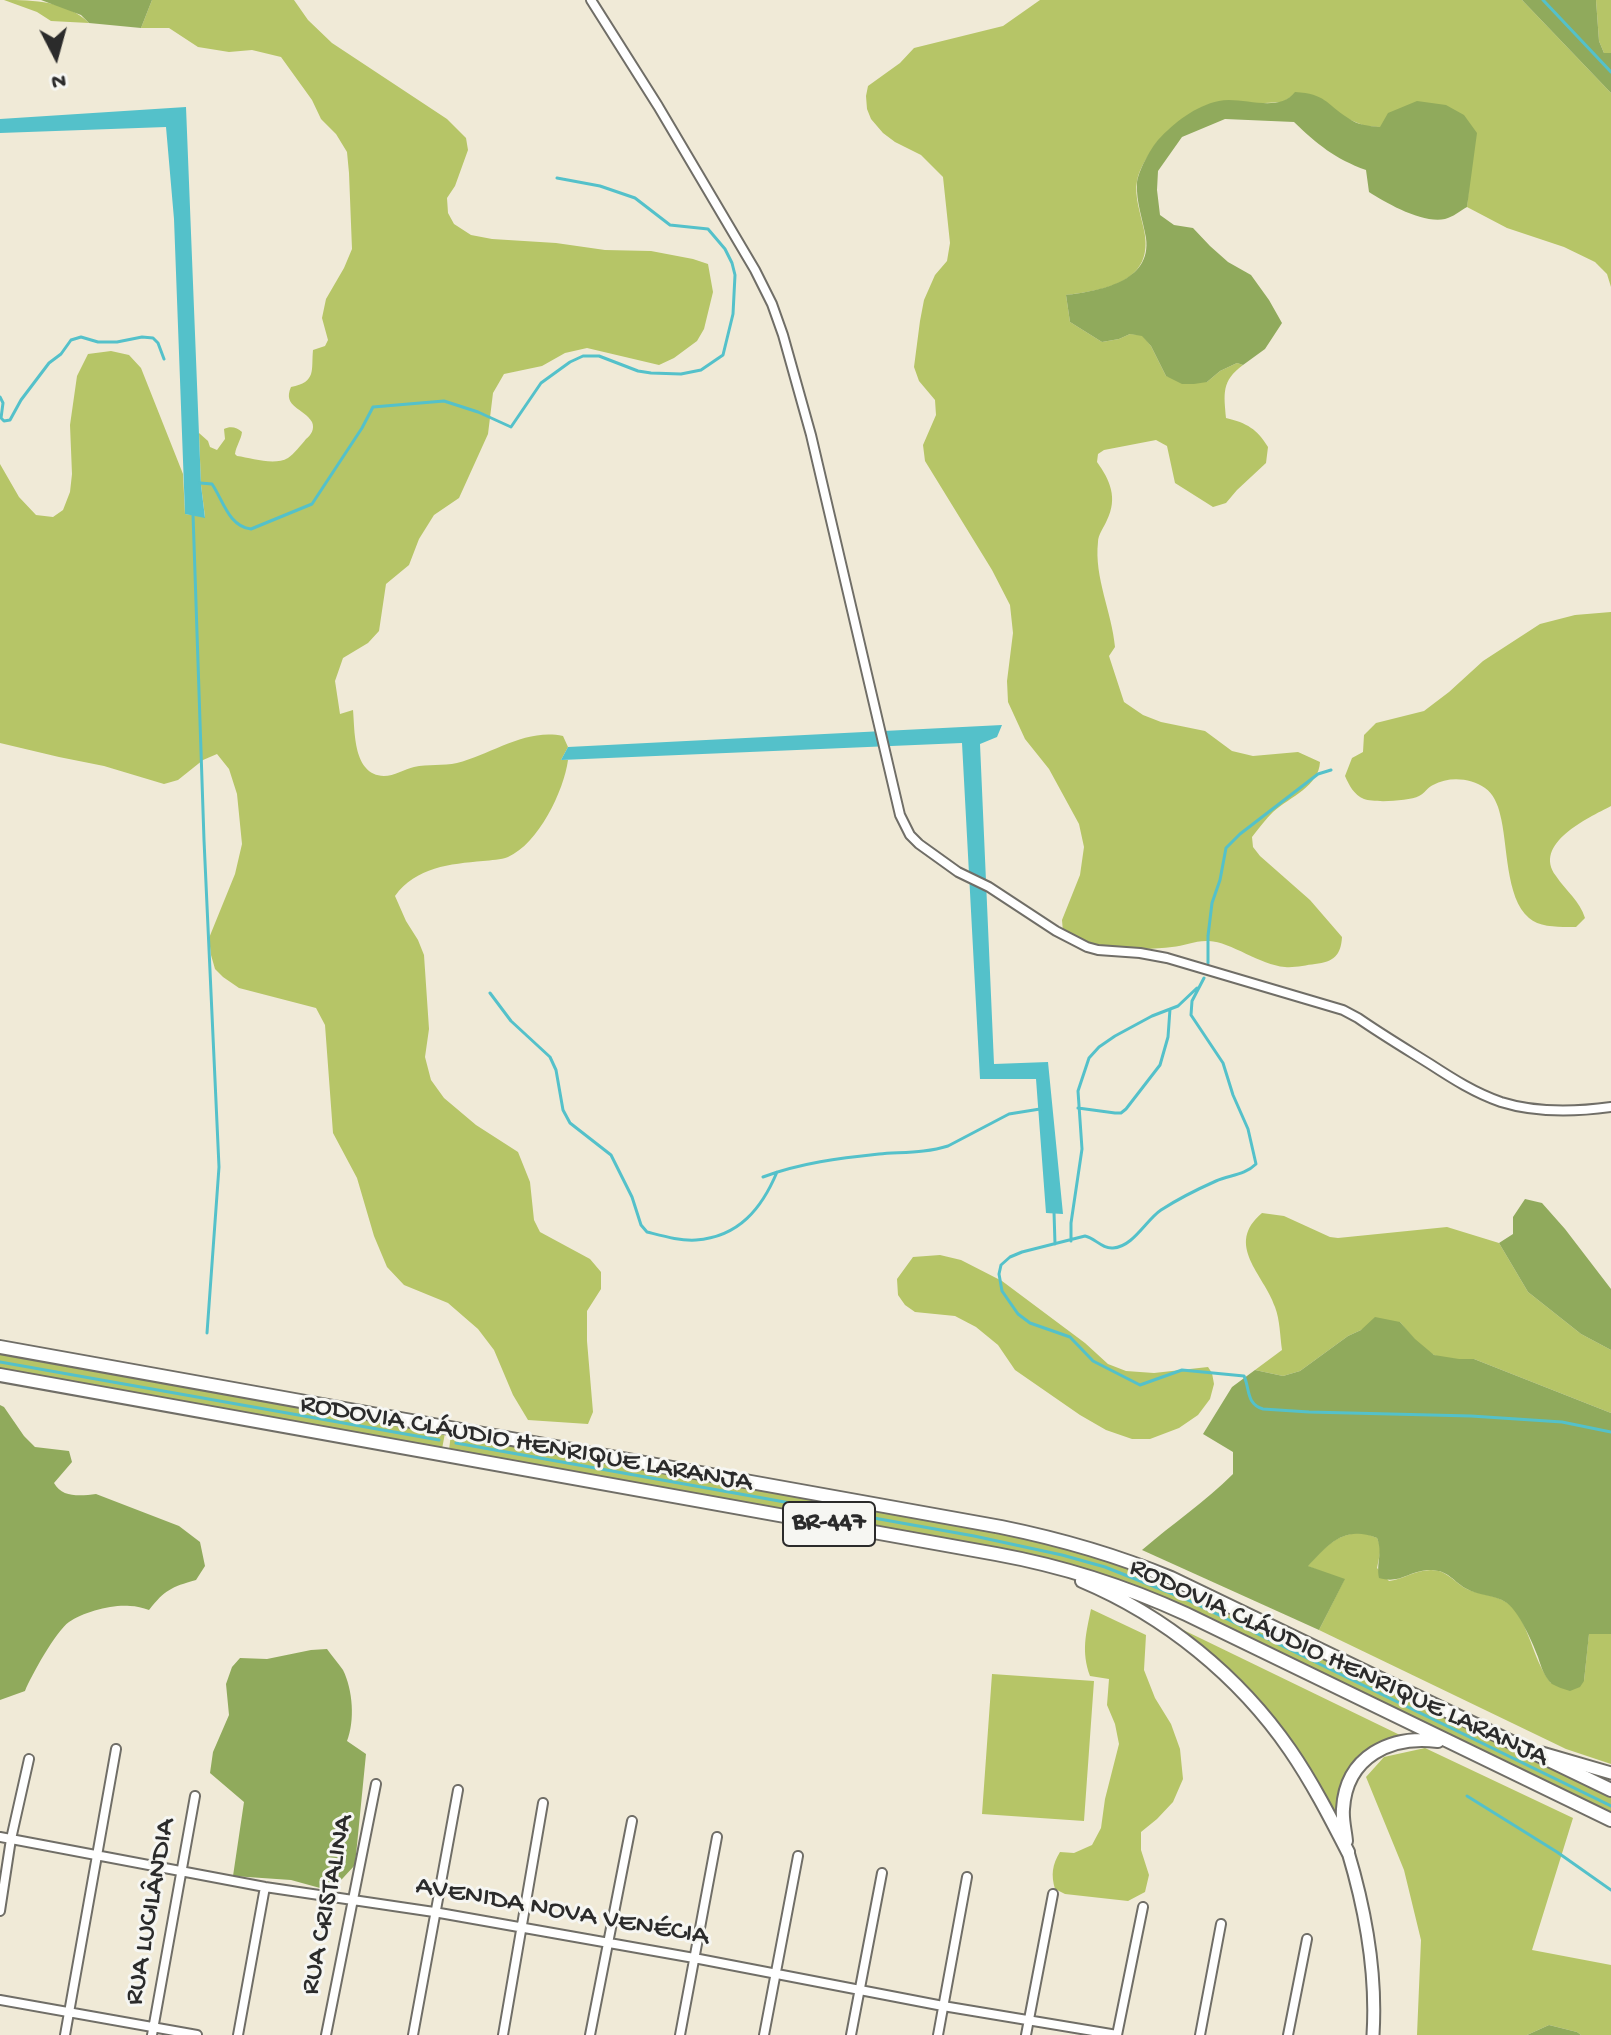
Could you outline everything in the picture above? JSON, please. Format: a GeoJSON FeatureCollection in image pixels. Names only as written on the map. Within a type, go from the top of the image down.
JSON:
{"type":"FeatureCollection","features":[{"type":"Feature","properties":{"kind":"main road","name":"RODOVIA CLÁUDIO HENRIQUE LARANJA"},"geometry":{"type":"LineString","coordinates":[[0,1347],[985,1524],[1059,1540],[1171,1578],[1611,1790]]}},
{"type":"Feature","properties":{"kind":"main road","name":"RODOVIA CLÁUDIO HENRIQUE LARANJA"},"geometry":{"type":"LineString","coordinates":[[0,1375],[996,1554],[1079,1573],[1147,1597],[1611,1820]]}},
{"type":"Feature","properties":{"kind":"main road"},"geometry":{"type":"LineString","coordinates":[[996,1554],[1054,1570],[1109,1594],[1152,1618],[1210,1661],[1245,1694],[1290,1750],[1348,1852]]}},
{"type":"Feature","properties":{"kind":"main road"},"geometry":{"type":"LineString","coordinates":[[1373,2035],[1370,1950],[1362,1901],[1348,1852],[1343,1820],[1344,1800],[1351,1780],[1362,1763],[1385,1746],[1403,1740],[1450,1742]]}},
{"type":"Feature","properties":{"kind":"main road"},"geometry":{"type":"LineString","coordinates":[[1520,1747],[1611,1773]]}},
{"type":"Feature","properties":{"kind":"street"},"geometry":{"type":"LineString","coordinates":[[591,0],[658,106],[772,304],[811,435],[900,815],[910,835],[958,872],[989,887],[1056,931],[1087,947],[1167,958],[1343,1010],[1474,1092],[1503,1102],[1557,1111],[1611,1107]]}},
{"type":"Feature","properties":{"kind":"street"},"geometry":{"type":"LineString","coordinates":[[65,2035],[116,1749]]}},
{"type":"Feature","properties":{"kind":"street"},"geometry":{"type":"LineString","coordinates":[[0,1911],[11,1839],[29,1759]]}},
{"type":"Feature","properties":{"kind":"street","name":"RUA CRISTALINA"},"geometry":{"type":"LineString","coordinates":[[326,2035],[376,1784]]}},
{"type":"Feature","properties":{"kind":"street"},"geometry":{"type":"LineString","coordinates":[[413,2035],[458,1790]]}},
{"type":"Feature","properties":{"kind":"street","name":"RUA LUCILÂNDIA"},"geometry":{"type":"LineString","coordinates":[[152,2031],[195,1796]]}},
{"type":"Feature","properties":{"kind":"street"},"geometry":{"type":"LineString","coordinates":[[503,2035],[543,1803]]}},
{"type":"Feature","properties":{"kind":"street"},"geometry":{"type":"LineString","coordinates":[[590,2035],[632,1821]]}},
{"type":"Feature","properties":{"kind":"street","name":"AVENIDA NOVA VENÉCIA"},"geometry":{"type":"LineString","coordinates":[[0,1837],[265,1887],[434,1912],[1117,2035]]}},
{"type":"Feature","properties":{"kind":"street"},"geometry":{"type":"LineString","coordinates":[[680,2035],[717,1837]]}},
{"type":"Feature","properties":{"kind":"street"},"geometry":{"type":"LineString","coordinates":[[764,2035],[798,1856]]}},
{"type":"Feature","properties":{"kind":"street"},"geometry":{"type":"LineString","coordinates":[[851,2035],[882,1873]]}},
{"type":"Feature","properties":{"kind":"street"},"geometry":{"type":"LineString","coordinates":[[938,2035],[967,1877]]}},
{"type":"Feature","properties":{"kind":"street"},"geometry":{"type":"LineString","coordinates":[[238,2035],[265,1887]]}},
{"type":"Feature","properties":{"kind":"street"},"geometry":{"type":"LineString","coordinates":[[1026,2035],[1053,1894]]}},
{"type":"Feature","properties":{"kind":"street"},"geometry":{"type":"LineString","coordinates":[[1117,2035],[1143,1907]]}},
{"type":"Feature","properties":{"kind":"street"},"geometry":{"type":"LineString","coordinates":[[1200,2035],[1221,1924]]}},
{"type":"Feature","properties":{"kind":"street"},"geometry":{"type":"LineString","coordinates":[[1288,2035],[1307,1939]]}},
{"type":"Feature","properties":{"kind":"street"},"geometry":{"type":"LineString","coordinates":[[0,2000],[152,2031],[197,2035]]}},
{"type":"Feature","properties":{"kind":"green space"},"geometry":{"type":"Polygon","coordinates":[[[4,0],[38,1],[60,6],[89,23],[51,21],[37,12],[4,0]]]}},
{"type":"Feature","properties":{"kind":"green space"},"geometry":{"type":"Polygon","coordinates":[[[41,0],[152,0],[141,28],[89,23],[81,15],[41,0]]]}},
{"type":"Feature","properties":{"kind":"green space"},"geometry":{"type":"Polygon","coordinates":[[[152,0],[294,0],[308,20],[332,43],[447,119],[466,138],[468,150],[455,186],[447,198],[448,213],[454,224],[471,235],[605,250],[651,251],[708,264],[713,292],[704,329],[697,341],[674,358],[659,365],[587,348],[565,353],[542,366],[504,374],[493,393],[488,434],[459,498],[434,515],[419,539],[409,565],[386,584],[379,631],[368,643],[343,658],[335,681],[340,714],[353,710],[358,751],[366,768],[374,774],[388,776],[414,767],[457,763],[509,743],[549,734],[563,736],[568,747],[561,760],[568,760],[566,773],[555,801],[539,829],[519,850],[502,859],[458,864],[423,873],[403,886],[395,896],[424,955],[429,1029],[425,1057],[431,1080],[444,1098],[476,1125],[518,1152],[530,1182],[534,1220],[540,1232],[590,1259],[601,1272],[601,1289],[587,1311],[593,1412],[588,1424],[528,1420],[513,1395],[494,1350],[478,1329],[448,1303],[404,1285],[387,1267],[374,1236],[357,1178],[333,1133],[325,1025],[316,1008],[239,988],[215,969],[209,938],[235,874],[242,844],[237,794],[229,769],[217,754],[203,760],[178,780],[164,784],[104,766],[0,743],[0,464],[19,497],[36,515],[53,517],[63,510],[70,492],[72,474],[70,425],[77,376],[88,354],[111,351],[129,355],[141,368],[183,474],[185,514],[205,517],[199,433],[210,447],[217,450],[225,439],[224,429],[236,428],[242,432],[237,456],[270,461],[288,458],[311,434],[312,422],[292,403],[289,394],[291,387],[309,378],[313,350],[325,346],[328,340],[322,318],[326,299],[352,249],[347,152],[336,134],[321,119],[312,100],[281,57],[252,50],[229,52],[198,47],[169,28],[141,28],[152,0]]]}},
{"type":"Feature","properties":{"kind":"green space"},"geometry":{"type":"Polygon","coordinates":[[[1040,0],[1522,0],[1611,93],[1611,287],[1607,274],[1595,262],[1564,247],[1507,228],[1467,207],[1469,186],[1380,127],[1365,126],[1292,96],[1283,102],[1265,103],[1157,142],[1142,166],[1136,187],[1144,230],[1142,261],[1135,272],[1111,286],[1066,295],[1070,322],[1102,342],[1130,334],[1142,335],[1166,376],[1207,382],[1220,371],[1237,363],[1243,365],[1227,382],[1226,418],[1251,428],[1268,447],[1266,463],[1226,503],[1213,507],[1175,483],[1167,446],[1156,440],[1104,450],[1098,454],[1097,462],[1109,482],[1112,497],[1110,512],[1098,539],[1097,555],[1115,647],[1109,656],[1124,702],[1143,715],[1205,731],[1232,751],[1253,756],[1298,752],[1320,762],[1315,778],[1273,812],[1252,837],[1253,847],[1260,856],[1310,900],[1342,937],[1338,953],[1327,961],[1285,967],[1218,942],[1146,949],[1086,942],[1063,932],[1062,920],[1080,875],[1084,847],[1079,824],[1049,769],[1025,739],[1008,702],[1007,681],[1013,633],[1010,605],[925,461],[923,445],[936,415],[935,400],[919,381],[914,367],[924,300],[935,275],[947,261],[950,243],[943,177],[921,155],[883,133],[871,119],[866,96],[868,86],[900,63],[914,48],[1003,26],[1040,0]]]}},
{"type":"Feature","properties":{"kind":"green space"},"geometry":{"type":"Polygon","coordinates":[[[1522,0],[1596,0],[1599,41],[1604,53],[1611,53],[1611,93],[1522,0]]]}},
{"type":"Feature","properties":{"kind":"green space"},"geometry":{"type":"Polygon","coordinates":[[[1596,0],[1611,0],[1611,53],[1604,53],[1599,41],[1596,0]]]}},
{"type":"Feature","properties":{"kind":"green space"},"geometry":{"type":"Polygon","coordinates":[[[1295,92],[1319,97],[1359,124],[1372,126],[1380,127],[1388,113],[1417,101],[1446,105],[1464,115],[1477,133],[1467,207],[1445,219],[1416,216],[1369,192],[1366,170],[1327,150],[1294,122],[1225,119],[1182,137],[1158,171],[1160,215],[1174,225],[1193,228],[1228,262],[1251,275],[1282,323],[1265,349],[1243,365],[1237,363],[1220,371],[1207,382],[1182,384],[1166,376],[1151,346],[1142,336],[1130,334],[1102,342],[1070,322],[1066,295],[1121,282],[1141,265],[1146,253],[1146,238],[1137,191],[1138,179],[1158,140],[1186,116],[1210,103],[1228,100],[1279,102],[1295,92]]]}},
{"type":"Feature","properties":{"kind":"green space"},"geometry":{"type":"Polygon","coordinates":[[[1611,612],[1611,806],[1577,825],[1557,843],[1551,853],[1556,876],[1585,918],[1576,927],[1545,925],[1529,918],[1515,897],[1499,811],[1493,796],[1485,788],[1473,782],[1453,779],[1439,782],[1414,798],[1376,801],[1357,795],[1345,776],[1352,758],[1363,752],[1364,735],[1376,723],[1424,711],[1483,661],[1540,624],[1575,615],[1611,612]]]}},
{"type":"Feature","properties":{"kind":"green space"},"geometry":{"type":"Polygon","coordinates":[[[1525,1199],[1542,1203],[1611,1289],[1611,1350],[1581,1334],[1528,1292],[1499,1243],[1513,1234],[1513,1217],[1525,1199]]]}},
{"type":"Feature","properties":{"kind":"green space"},"geometry":{"type":"Polygon","coordinates":[[[1262,1213],[1284,1216],[1330,1237],[1447,1227],[1499,1243],[1528,1292],[1581,1334],[1611,1350],[1611,1413],[1474,1359],[1434,1355],[1420,1345],[1400,1322],[1361,1330],[1348,1336],[1300,1371],[1283,1376],[1255,1370],[1282,1350],[1275,1307],[1250,1260],[1247,1248],[1246,1237],[1251,1225],[1262,1213]]]}},
{"type":"Feature","properties":{"kind":"green space"},"geometry":{"type":"Polygon","coordinates":[[[940,1255],[961,1260],[1002,1281],[1108,1364],[1126,1371],[1154,1373],[1208,1367],[1214,1384],[1210,1399],[1198,1415],[1179,1428],[1150,1439],[1132,1439],[1106,1430],[1015,1370],[998,1345],[976,1327],[955,1316],[915,1312],[905,1305],[898,1295],[897,1279],[913,1257],[940,1255]]]}},
{"type":"Feature","properties":{"kind":"green space"},"geometry":{"type":"Polygon","coordinates":[[[1375,1317],[1400,1322],[1434,1355],[1474,1359],[1611,1413],[1611,1634],[1589,1634],[1584,1681],[1580,1687],[1570,1691],[1549,1681],[1520,1620],[1512,1607],[1502,1600],[1470,1591],[1444,1573],[1434,1570],[1393,1580],[1379,1578],[1377,1538],[1346,1535],[1330,1544],[1308,1566],[1345,1579],[1319,1630],[1142,1550],[1233,1474],[1233,1452],[1203,1434],[1232,1387],[1255,1370],[1283,1376],[1300,1371],[1375,1317]]]}},
{"type":"Feature","properties":{"kind":"green space"},"geometry":{"type":"Polygon","coordinates":[[[0,1353],[445,1433],[442,1449],[0,1369],[0,1353]]]}},
{"type":"Feature","properties":{"kind":"green space"},"geometry":{"type":"Polygon","coordinates":[[[0,1405],[35,1447],[69,1451],[72,1462],[54,1483],[57,1488],[67,1494],[96,1494],[179,1526],[200,1542],[205,1566],[196,1580],[169,1590],[149,1610],[115,1606],[75,1618],[51,1644],[25,1691],[0,1700],[0,1405]]]}},
{"type":"Feature","properties":{"kind":"green space"},"geometry":{"type":"Polygon","coordinates":[[[451,1434],[1028,1538],[1085,1553],[1169,1582],[1611,1796],[1611,1814],[1188,1608],[1135,1586],[1053,1561],[449,1450],[451,1434]]]}},
{"type":"Feature","properties":{"kind":"green space"},"geometry":{"type":"Polygon","coordinates":[[[1357,1533],[1377,1538],[1381,1548],[1377,1568],[1389,1581],[1420,1571],[1437,1571],[1469,1590],[1510,1605],[1525,1628],[1540,1666],[1551,1683],[1584,1681],[1589,1633],[1611,1634],[1611,1764],[1566,1749],[1319,1630],[1344,1580],[1307,1566],[1335,1540],[1357,1533]]]}},
{"type":"Feature","properties":{"kind":"green space"},"geometry":{"type":"Polygon","coordinates":[[[1091,1609],[1146,1635],[1144,1670],[1180,1749],[1183,1779],[1173,1802],[1141,1832],[1141,1850],[1149,1875],[1145,1892],[1128,1901],[1065,1894],[1055,1889],[1053,1879],[1060,1852],[1074,1853],[1092,1845],[1101,1828],[1119,1744],[1107,1705],[1109,1679],[1090,1676],[1087,1667],[1085,1642],[1091,1609]]]}},
{"type":"Feature","properties":{"kind":"green space"},"geometry":{"type":"Polygon","coordinates":[[[1171,1624],[1402,1736],[1341,1789],[1336,1820],[1303,1758],[1262,1702],[1222,1663],[1171,1624]]]}},
{"type":"Feature","properties":{"kind":"green space"},"geometry":{"type":"Polygon","coordinates":[[[327,1649],[343,1670],[351,1696],[352,1715],[347,1741],[366,1754],[355,1865],[331,1891],[291,1880],[233,1876],[244,1802],[210,1773],[213,1752],[229,1715],[226,1684],[232,1667],[240,1658],[267,1659],[327,1649]]]}},
{"type":"Feature","properties":{"kind":"green space"},"geometry":{"type":"Polygon","coordinates":[[[992,1674],[1094,1681],[1084,1821],[982,1814],[992,1674]]]}},
{"type":"Feature","properties":{"kind":"green space"},"geometry":{"type":"Polygon","coordinates":[[[1425,1748],[1573,1818],[1532,1950],[1611,1965],[1611,2035],[1581,2035],[1549,2025],[1527,2035],[1417,2035],[1421,1940],[1404,1870],[1366,1777],[1384,1757],[1425,1748]]]}},
{"type":"Feature","properties":{"kind":"green space"},"geometry":{"type":"Polygon","coordinates":[[[1549,2025],[1577,2032],[1581,2035],[1527,2035],[1549,2025]]]}},
{"type":"Feature","properties":{"kind":"water"},"geometry":{"type":"Polygon","coordinates":[[[186,107],[201,485],[205,518],[185,514],[174,219],[166,127],[0,133],[0,119],[186,107]]]}},
{"type":"Feature","properties":{"kind":"water"},"geometry":{"type":"Polygon","coordinates":[[[1002,725],[997,737],[980,744],[994,1064],[1048,1062],[1063,1214],[1046,1213],[1036,1079],[980,1079],[962,743],[561,760],[568,747],[1002,725]]]}},
{"type":"Feature","properties":{"kind":"waterway"},"geometry":{"type":"LineString","coordinates":[[1543,0],[1611,72]]}},
{"type":"Feature","properties":{"kind":"waterway"},"geometry":{"type":"LineString","coordinates":[[200,483],[212,484],[232,518],[251,529],[312,504],[373,407],[444,401],[511,427],[541,383],[583,356],[599,356],[638,371],[681,374],[701,370],[723,355],[733,314],[735,275],[725,249],[708,229],[670,225],[635,198],[600,186],[557,178]]}},
{"type":"Feature","properties":{"kind":"waterway"},"geometry":{"type":"LineString","coordinates":[[0,397],[3,403],[1,418],[10,420],[49,363],[61,354],[71,340],[81,337],[98,342],[153,338],[164,359]]}},
{"type":"Feature","properties":{"kind":"waterway"},"geometry":{"type":"LineString","coordinates":[[193,514],[219,1167],[207,1333]]}},
{"type":"Feature","properties":{"kind":"waterway"},"geometry":{"type":"LineString","coordinates":[[1208,963],[1212,903],[1226,848],[1318,774],[1331,770]]}},
{"type":"Feature","properties":{"kind":"waterway"},"geometry":{"type":"LineString","coordinates":[[1204,978],[1192,1001],[1191,1015],[1223,1063],[1248,1129],[1256,1164],[1168,1206],[1120,1246],[1105,1247],[1085,1236],[1010,1257],[1001,1265],[999,1274],[1002,1291],[1018,1314],[1030,1323],[1070,1337],[1093,1361],[1140,1385],[1182,1370],[1244,1376],[1251,1400],[1263,1409],[1562,1422],[1611,1432]]}},
{"type":"Feature","properties":{"kind":"waterway"},"geometry":{"type":"LineString","coordinates":[[1071,1241],[1082,1149],[1078,1091],[1089,1058],[1115,1036],[1178,1006],[1197,988]]}},
{"type":"Feature","properties":{"kind":"waterway"},"geometry":{"type":"LineString","coordinates":[[490,993],[511,1021],[550,1057],[556,1070],[563,1110],[570,1123],[611,1155],[632,1197],[641,1225],[647,1232],[690,1240],[725,1233],[737,1227],[756,1209],[777,1172]]}},
{"type":"Feature","properties":{"kind":"waterway"},"geometry":{"type":"LineString","coordinates":[[1078,1108],[1115,1113],[1126,1109],[1160,1065],[1168,1037],[1170,1009]]}},
{"type":"Feature","properties":{"kind":"waterway"},"geometry":{"type":"LineString","coordinates":[[763,1177],[835,1159],[940,1148],[1009,1114],[1040,1109]]}},
{"type":"Feature","properties":{"kind":"waterway"},"geometry":{"type":"LineString","coordinates":[[1054,1212],[1055,1244]]}},
{"type":"Feature","properties":{"kind":"waterway"},"geometry":{"type":"LineString","coordinates":[[0,1362],[439,1440]]}},
{"type":"Feature","properties":{"kind":"waterway"},"geometry":{"type":"LineString","coordinates":[[456,1443],[974,1536],[1105,1567],[1188,1600],[1611,1806]]}},
{"type":"Feature","properties":{"kind":"waterway"},"geometry":{"type":"LineString","coordinates":[[1467,1796],[1611,1890]]}}]}
